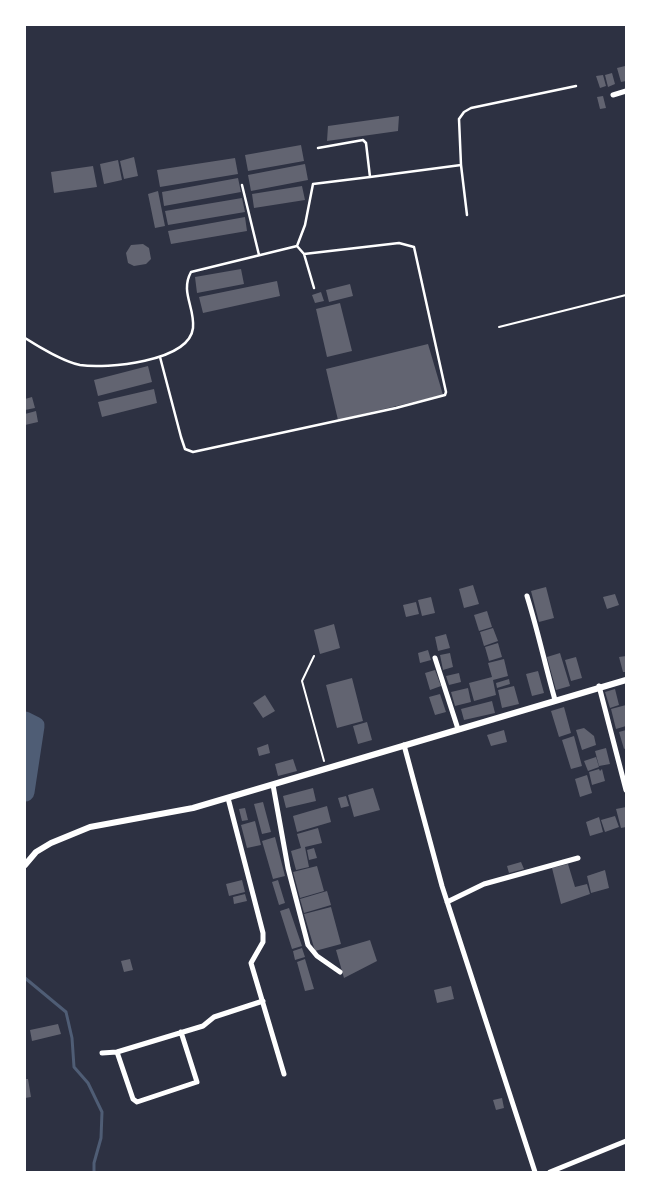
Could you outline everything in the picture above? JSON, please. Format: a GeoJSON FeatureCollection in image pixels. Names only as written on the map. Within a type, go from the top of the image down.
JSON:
{"type":"FeatureCollection","features":[{"type":"Feature","properties":{"kind":"street"},"geometry":{"type":"LineString","coordinates":[[613,94],[626,91]]}},
{"type":"Feature","properties":{"kind":"street"},"geometry":{"type":"LineString","coordinates":[[527,596],[541,641],[543,656],[555,700]]}},
{"type":"Feature","properties":{"kind":"street"},"geometry":{"type":"LineString","coordinates":[[435,658],[458,729]]}},
{"type":"Feature","properties":{"kind":"street"},"geometry":{"type":"LineString","coordinates":[[25,865],[36,852],[51,843],[90,827],[193,808],[599,686],[626,680]]}},
{"type":"Feature","properties":{"kind":"street"},"geometry":{"type":"LineString","coordinates":[[599,686],[626,790]]}},
{"type":"Feature","properties":{"kind":"street"},"geometry":{"type":"LineString","coordinates":[[404,744],[426,832],[447,902],[535,1172]]}},
{"type":"Feature","properties":{"kind":"street"},"geometry":{"type":"LineString","coordinates":[[273,785],[288,868],[308,945],[317,956],[340,972]]}},
{"type":"Feature","properties":{"kind":"street"},"geometry":{"type":"LineString","coordinates":[[228,798],[263,933],[262,942],[252,963],[284,1074]]}},
{"type":"Feature","properties":{"kind":"street"},"geometry":{"type":"LineString","coordinates":[[447,902],[484,884],[578,858]]}},
{"type":"Feature","properties":{"kind":"street"},"geometry":{"type":"LineString","coordinates":[[102,1053],[117,1052],[202,1026],[219,1015],[263,1001]]}},
{"type":"Feature","properties":{"kind":"street"},"geometry":{"type":"LineString","coordinates":[[117,1052],[131,1096],[137,1102],[148,1099],[197,1082],[182,1032]]}},
{"type":"Feature","properties":{"kind":"street"},"geometry":{"type":"LineString","coordinates":[[550,1172],[626,1141]]}},
{"type":"Feature","properties":{"kind":"lane"},"geometry":{"type":"LineString","coordinates":[[467,215],[461,165],[459,119],[464,112],[471,108],[576,86]]}},
{"type":"Feature","properties":{"kind":"lane"},"geometry":{"type":"LineString","coordinates":[[318,148],[363,140],[366,143],[370,177]]}},
{"type":"Feature","properties":{"kind":"lane"},"geometry":{"type":"LineString","coordinates":[[297,246],[305,225],[313,184],[461,165]]}},
{"type":"Feature","properties":{"kind":"lane"},"geometry":{"type":"LineString","coordinates":[[242,185],[259,255]]}},
{"type":"Feature","properties":{"kind":"lane"},"geometry":{"type":"LineString","coordinates":[[160,357],[181,438],[185,449],[193,452],[396,408],[445,395],[414,247],[399,243],[304,254]]}},
{"type":"Feature","properties":{"kind":"lane"},"geometry":{"type":"LineString","coordinates":[[297,246],[304,254],[314,288]]}},
{"type":"Feature","properties":{"kind":"lane"},"geometry":{"type":"LineString","coordinates":[[25,338],[79,365],[112,365],[160,357],[182,347],[193,328],[185,282],[190,272],[297,246]]}},
{"type":"Feature","properties":{"kind":"path"},"geometry":{"type":"LineString","coordinates":[[499,327],[626,295]]}},
{"type":"Feature","properties":{"kind":"path"},"geometry":{"type":"LineString","coordinates":[[314,656],[302,681],[326,768]]}},
{"type":"Feature","properties":{"kind":"building"},"geometry":{"type":"Polygon","coordinates":[[[625,66],[626,81],[621,82],[617,68],[625,66]]]}},
{"type":"Feature","properties":{"kind":"building"},"geometry":{"type":"Polygon","coordinates":[[[612,73],[615,84],[608,87],[605,75],[612,73]]]}},
{"type":"Feature","properties":{"kind":"building"},"geometry":{"type":"Polygon","coordinates":[[[603,75],[606,86],[600,88],[596,76],[603,75]]]}},
{"type":"Feature","properties":{"kind":"building"},"geometry":{"type":"Polygon","coordinates":[[[603,96],[606,108],[600,109],[597,97],[603,96]]]}},
{"type":"Feature","properties":{"kind":"building"},"geometry":{"type":"Polygon","coordinates":[[[399,116],[398,131],[327,141],[328,126],[399,116]]]}},
{"type":"Feature","properties":{"kind":"building"},"geometry":{"type":"Polygon","coordinates":[[[301,145],[304,161],[248,171],[245,155],[301,145]]]}},
{"type":"Feature","properties":{"kind":"building"},"geometry":{"type":"Polygon","coordinates":[[[134,157],[138,176],[124,179],[120,161],[134,157]]]}},
{"type":"Feature","properties":{"kind":"building"},"geometry":{"type":"Polygon","coordinates":[[[235,158],[238,174],[160,187],[157,170],[235,158]]]}},
{"type":"Feature","properties":{"kind":"building"},"geometry":{"type":"Polygon","coordinates":[[[118,160],[122,180],[104,184],[100,164],[118,160]]]}},
{"type":"Feature","properties":{"kind":"building"},"geometry":{"type":"Polygon","coordinates":[[[305,164],[308,180],[251,191],[248,175],[305,164]]]}},
{"type":"Feature","properties":{"kind":"building"},"geometry":{"type":"Polygon","coordinates":[[[93,166],[97,187],[54,193],[51,172],[93,166]]]}},
{"type":"Feature","properties":{"kind":"building"},"geometry":{"type":"Polygon","coordinates":[[[238,178],[241,192],[164,206],[162,192],[238,178]]]}},
{"type":"Feature","properties":{"kind":"building"},"geometry":{"type":"Polygon","coordinates":[[[302,186],[305,200],[254,208],[252,194],[302,186]]]}},
{"type":"Feature","properties":{"kind":"building"},"geometry":{"type":"Polygon","coordinates":[[[158,191],[165,226],[155,228],[148,194],[158,191]]]}},
{"type":"Feature","properties":{"kind":"building"},"geometry":{"type":"Polygon","coordinates":[[[242,198],[245,212],[168,225],[165,211],[242,198]]]}},
{"type":"Feature","properties":{"kind":"building"},"geometry":{"type":"Polygon","coordinates":[[[245,217],[247,231],[171,244],[168,231],[245,217]]]}},
{"type":"Feature","properties":{"kind":"building"},"geometry":{"type":"Polygon","coordinates":[[[143,244],[149,248],[151,259],[146,264],[134,266],[128,263],[126,253],[131,245],[143,244]]]}},
{"type":"Feature","properties":{"kind":"building"},"geometry":{"type":"Polygon","coordinates":[[[241,269],[244,284],[197,293],[195,277],[241,269]]]}},
{"type":"Feature","properties":{"kind":"building"},"geometry":{"type":"Polygon","coordinates":[[[277,281],[280,296],[203,313],[199,297],[277,281]]]}},
{"type":"Feature","properties":{"kind":"building"},"geometry":{"type":"Polygon","coordinates":[[[350,284],[353,296],[329,302],[326,290],[350,284]]]}},
{"type":"Feature","properties":{"kind":"building"},"geometry":{"type":"Polygon","coordinates":[[[321,292],[324,301],[315,303],[312,295],[321,292]]]}},
{"type":"Feature","properties":{"kind":"building"},"geometry":{"type":"Polygon","coordinates":[[[340,303],[352,351],[327,357],[316,309],[340,303]]]}},
{"type":"Feature","properties":{"kind":"building"},"geometry":{"type":"Polygon","coordinates":[[[428,344],[443,395],[338,420],[326,369],[428,344]]]}},
{"type":"Feature","properties":{"kind":"building"},"geometry":{"type":"Polygon","coordinates":[[[148,366],[152,382],[98,396],[94,380],[148,366]]]}},
{"type":"Feature","properties":{"kind":"building"},"geometry":{"type":"Polygon","coordinates":[[[154,389],[157,403],[102,417],[98,402],[154,389]]]}},
{"type":"Feature","properties":{"kind":"building"},"geometry":{"type":"Polygon","coordinates":[[[32,397],[35,408],[25,410],[25,399],[32,397]]]}},
{"type":"Feature","properties":{"kind":"building"},"geometry":{"type":"Polygon","coordinates":[[[36,411],[38,422],[25,425],[25,414],[36,411]]]}},
{"type":"Feature","properties":{"kind":"building"},"geometry":{"type":"Polygon","coordinates":[[[473,585],[479,604],[464,608],[459,589],[473,585]]]}},
{"type":"Feature","properties":{"kind":"building"},"geometry":{"type":"Polygon","coordinates":[[[546,587],[554,618],[539,622],[531,591],[546,587]]]}},
{"type":"Feature","properties":{"kind":"building"},"geometry":{"type":"Polygon","coordinates":[[[615,594],[619,605],[607,609],[603,597],[615,594]]]}},
{"type":"Feature","properties":{"kind":"building"},"geometry":{"type":"Polygon","coordinates":[[[431,597],[435,613],[422,616],[418,600],[431,597]]]}},
{"type":"Feature","properties":{"kind":"building"},"geometry":{"type":"Polygon","coordinates":[[[416,602],[419,614],[406,617],[403,605],[416,602]]]}},
{"type":"Feature","properties":{"kind":"building"},"geometry":{"type":"Polygon","coordinates":[[[487,611],[492,627],[479,631],[474,615],[487,611]]]}},
{"type":"Feature","properties":{"kind":"building"},"geometry":{"type":"Polygon","coordinates":[[[334,624],[340,648],[320,654],[314,630],[334,624]]]}},
{"type":"Feature","properties":{"kind":"building"},"geometry":{"type":"Polygon","coordinates":[[[493,628],[498,641],[484,646],[480,632],[493,628]]]}},
{"type":"Feature","properties":{"kind":"building"},"geometry":{"type":"Polygon","coordinates":[[[446,634],[450,648],[438,651],[435,637],[446,634]]]}},
{"type":"Feature","properties":{"kind":"building"},"geometry":{"type":"Polygon","coordinates":[[[498,643],[502,657],[489,661],[485,647],[498,643]]]}},
{"type":"Feature","properties":{"kind":"building"},"geometry":{"type":"Polygon","coordinates":[[[428,650],[431,660],[420,663],[418,653],[428,650]]]}},
{"type":"Feature","properties":{"kind":"building"},"geometry":{"type":"Polygon","coordinates":[[[450,653],[453,667],[443,670],[440,655],[450,653]]]}},
{"type":"Feature","properties":{"kind":"building"},"geometry":{"type":"Polygon","coordinates":[[[560,653],[570,686],[556,690],[547,657],[560,653]]]}},
{"type":"Feature","properties":{"kind":"building"},"geometry":{"type":"Polygon","coordinates":[[[626,656],[626,672],[623,672],[619,657],[626,656]]]}},
{"type":"Feature","properties":{"kind":"building"},"geometry":{"type":"Polygon","coordinates":[[[576,657],[582,678],[571,681],[565,660],[576,657]]]}},
{"type":"Feature","properties":{"kind":"building"},"geometry":{"type":"Polygon","coordinates":[[[504,659],[508,676],[493,680],[496,695],[474,701],[469,683],[492,677],[488,663],[504,659]]]}},
{"type":"Feature","properties":{"kind":"building"},"geometry":{"type":"Polygon","coordinates":[[[435,670],[441,686],[430,690],[425,673],[435,670]]]}},
{"type":"Feature","properties":{"kind":"building"},"geometry":{"type":"Polygon","coordinates":[[[538,671],[544,693],[532,696],[526,674],[538,671]]]}},
{"type":"Feature","properties":{"kind":"building"},"geometry":{"type":"Polygon","coordinates":[[[459,673],[461,682],[449,685],[446,676],[459,673]]]}},
{"type":"Feature","properties":{"kind":"building"},"geometry":{"type":"Polygon","coordinates":[[[352,678],[363,721],[337,728],[326,685],[352,678]]]}},
{"type":"Feature","properties":{"kind":"building"},"geometry":{"type":"Polygon","coordinates":[[[509,679],[510,684],[497,688],[496,683],[509,679]]]}},
{"type":"Feature","properties":{"kind":"building"},"geometry":{"type":"Polygon","coordinates":[[[514,686],[519,704],[502,708],[498,690],[514,686]]]}},
{"type":"Feature","properties":{"kind":"building"},"geometry":{"type":"Polygon","coordinates":[[[468,688],[471,702],[455,706],[451,692],[468,688]]]}},
{"type":"Feature","properties":{"kind":"building"},"geometry":{"type":"Polygon","coordinates":[[[615,689],[619,705],[610,708],[605,692],[615,689]]]}},
{"type":"Feature","properties":{"kind":"building"},"geometry":{"type":"Polygon","coordinates":[[[440,694],[446,712],[435,715],[429,697],[440,694]]]}},
{"type":"Feature","properties":{"kind":"building"},"geometry":{"type":"Polygon","coordinates":[[[265,695],[275,711],[263,718],[253,703],[265,695]]]}},
{"type":"Feature","properties":{"kind":"building"},"geometry":{"type":"Polygon","coordinates":[[[492,701],[495,713],[464,720],[461,709],[492,701]]]}},
{"type":"Feature","properties":{"kind":"building"},"geometry":{"type":"Polygon","coordinates":[[[626,705],[626,726],[616,729],[611,709],[626,705]]]}},
{"type":"Feature","properties":{"kind":"building"},"geometry":{"type":"Polygon","coordinates":[[[564,707],[571,733],[559,737],[551,711],[564,707]]]}},
{"type":"Feature","properties":{"kind":"building"},"geometry":{"type":"Polygon","coordinates":[[[367,722],[372,740],[358,744],[353,726],[367,722]]]}},
{"type":"Feature","properties":{"kind":"building"},"geometry":{"type":"Polygon","coordinates":[[[584,728],[594,736],[596,745],[582,750],[576,730],[584,728]]]}},
{"type":"Feature","properties":{"kind":"building"},"geometry":{"type":"Polygon","coordinates":[[[504,730],[507,742],[491,746],[487,735],[504,730]]]}},
{"type":"Feature","properties":{"kind":"building"},"geometry":{"type":"Polygon","coordinates":[[[626,730],[626,748],[624,749],[619,732],[626,730]]]}},
{"type":"Feature","properties":{"kind":"building"},"geometry":{"type":"Polygon","coordinates":[[[574,736],[582,766],[571,769],[562,740],[574,736]]]}},
{"type":"Feature","properties":{"kind":"building"},"geometry":{"type":"Polygon","coordinates":[[[268,744],[270,753],[259,756],[257,748],[268,744]]]}},
{"type":"Feature","properties":{"kind":"building"},"geometry":{"type":"Polygon","coordinates":[[[606,748],[610,764],[599,766],[595,751],[606,748]]]}},
{"type":"Feature","properties":{"kind":"building"},"geometry":{"type":"Polygon","coordinates":[[[596,757],[599,767],[588,771],[584,761],[596,757]]]}},
{"type":"Feature","properties":{"kind":"building"},"geometry":{"type":"Polygon","coordinates":[[[293,759],[297,771],[278,776],[275,764],[293,759]]]}},
{"type":"Feature","properties":{"kind":"building"},"geometry":{"type":"Polygon","coordinates":[[[599,769],[600,771],[602,769],[605,781],[592,785],[589,772],[599,769]]]}},
{"type":"Feature","properties":{"kind":"building"},"geometry":{"type":"Polygon","coordinates":[[[587,775],[592,793],[580,797],[575,779],[587,775]]]}},
{"type":"Feature","properties":{"kind":"building"},"geometry":{"type":"Polygon","coordinates":[[[313,788],[316,801],[286,808],[283,796],[313,788]]]}},
{"type":"Feature","properties":{"kind":"building"},"geometry":{"type":"Polygon","coordinates":[[[373,788],[380,810],[354,817],[348,795],[373,788]]]}},
{"type":"Feature","properties":{"kind":"building"},"geometry":{"type":"Polygon","coordinates":[[[346,796],[349,806],[341,808],[338,798],[346,796]]]}},
{"type":"Feature","properties":{"kind":"building"},"geometry":{"type":"Polygon","coordinates":[[[263,802],[271,832],[262,834],[254,804],[263,802]]]}},
{"type":"Feature","properties":{"kind":"building"},"geometry":{"type":"Polygon","coordinates":[[[327,806],[331,822],[297,832],[293,816],[327,806]]]}},
{"type":"Feature","properties":{"kind":"building"},"geometry":{"type":"Polygon","coordinates":[[[626,807],[626,827],[621,828],[616,809],[626,807]]]}},
{"type":"Feature","properties":{"kind":"building"},"geometry":{"type":"Polygon","coordinates":[[[245,808],[248,820],[242,821],[239,809],[245,808]]]}},
{"type":"Feature","properties":{"kind":"building"},"geometry":{"type":"Polygon","coordinates":[[[615,816],[619,827],[605,832],[601,820],[615,816]]]}},
{"type":"Feature","properties":{"kind":"building"},"geometry":{"type":"Polygon","coordinates":[[[599,817],[603,832],[590,836],[586,822],[599,817]]]}},
{"type":"Feature","properties":{"kind":"building"},"geometry":{"type":"Polygon","coordinates":[[[255,821],[261,845],[247,848],[241,825],[255,821]]]}},
{"type":"Feature","properties":{"kind":"building"},"geometry":{"type":"Polygon","coordinates":[[[318,828],[322,843],[305,847],[309,867],[296,870],[291,851],[301,848],[297,834],[318,828]]]}},
{"type":"Feature","properties":{"kind":"building"},"geometry":{"type":"Polygon","coordinates":[[[275,837],[285,876],[273,879],[262,841],[275,837]]]}},
{"type":"Feature","properties":{"kind":"building"},"geometry":{"type":"Polygon","coordinates":[[[314,848],[317,858],[309,860],[307,850],[314,848]]]}},
{"type":"Feature","properties":{"kind":"building"},"geometry":{"type":"Polygon","coordinates":[[[521,862],[524,869],[509,873],[507,866],[521,862]]]}},
{"type":"Feature","properties":{"kind":"building"},"geometry":{"type":"Polygon","coordinates":[[[568,864],[575,887],[587,884],[590,894],[561,904],[552,868],[568,864]]]}},
{"type":"Feature","properties":{"kind":"building"},"geometry":{"type":"Polygon","coordinates":[[[317,866],[324,891],[300,898],[293,872],[317,866]]]}},
{"type":"Feature","properties":{"kind":"building"},"geometry":{"type":"Polygon","coordinates":[[[605,870],[609,888],[591,893],[587,876],[605,870]]]}},
{"type":"Feature","properties":{"kind":"building"},"geometry":{"type":"Polygon","coordinates":[[[242,880],[245,892],[229,896],[226,884],[242,880]]]}},
{"type":"Feature","properties":{"kind":"building"},"geometry":{"type":"Polygon","coordinates":[[[278,880],[285,903],[279,905],[272,882],[278,880]]]}},
{"type":"Feature","properties":{"kind":"building"},"geometry":{"type":"Polygon","coordinates":[[[327,891],[331,905],[304,913],[300,899],[327,891]]]}},
{"type":"Feature","properties":{"kind":"building"},"geometry":{"type":"Polygon","coordinates":[[[245,894],[247,901],[234,904],[233,897],[245,894]]]}},
{"type":"Feature","properties":{"kind":"building"},"geometry":{"type":"Polygon","coordinates":[[[331,907],[341,944],[315,951],[304,914],[331,907]]]}},
{"type":"Feature","properties":{"kind":"building"},"geometry":{"type":"Polygon","coordinates":[[[289,908],[302,946],[292,949],[280,911],[289,908]]]}},
{"type":"Feature","properties":{"kind":"building"},"geometry":{"type":"Polygon","coordinates":[[[370,940],[377,961],[344,978],[336,950],[370,940]]]}},
{"type":"Feature","properties":{"kind":"building"},"geometry":{"type":"Polygon","coordinates":[[[302,948],[305,957],[295,960],[293,951],[302,948]]]}},
{"type":"Feature","properties":{"kind":"building"},"geometry":{"type":"Polygon","coordinates":[[[130,959],[133,970],[124,972],[121,961],[130,959]]]}},
{"type":"Feature","properties":{"kind":"building"},"geometry":{"type":"Polygon","coordinates":[[[305,959],[314,989],[305,991],[297,962],[305,959]]]}},
{"type":"Feature","properties":{"kind":"building"},"geometry":{"type":"Polygon","coordinates":[[[451,986],[454,999],[437,1003],[434,990],[451,986]]]}},
{"type":"Feature","properties":{"kind":"building"},"geometry":{"type":"Polygon","coordinates":[[[58,1024],[61,1034],[32,1041],[30,1030],[58,1024]]]}},
{"type":"Feature","properties":{"kind":"building"},"geometry":{"type":"Polygon","coordinates":[[[25,1079],[28,1079],[31,1097],[25,1098],[25,1079]]]}},
{"type":"Feature","properties":{"kind":"building"},"geometry":{"type":"Polygon","coordinates":[[[502,1098],[504,1108],[496,1110],[493,1100],[502,1098]]]}},
{"type":"Feature","properties":{"kind":"waterway"},"geometry":{"type":"LineString","coordinates":[[25,721],[35,726],[25,792]]}},
{"type":"Feature","properties":{"kind":"waterway"},"geometry":{"type":"LineString","coordinates":[[25,978],[66,1012],[72,1038],[74,1067],[88,1083],[102,1112],[101,1138],[94,1163],[94,1172]]}}]}
